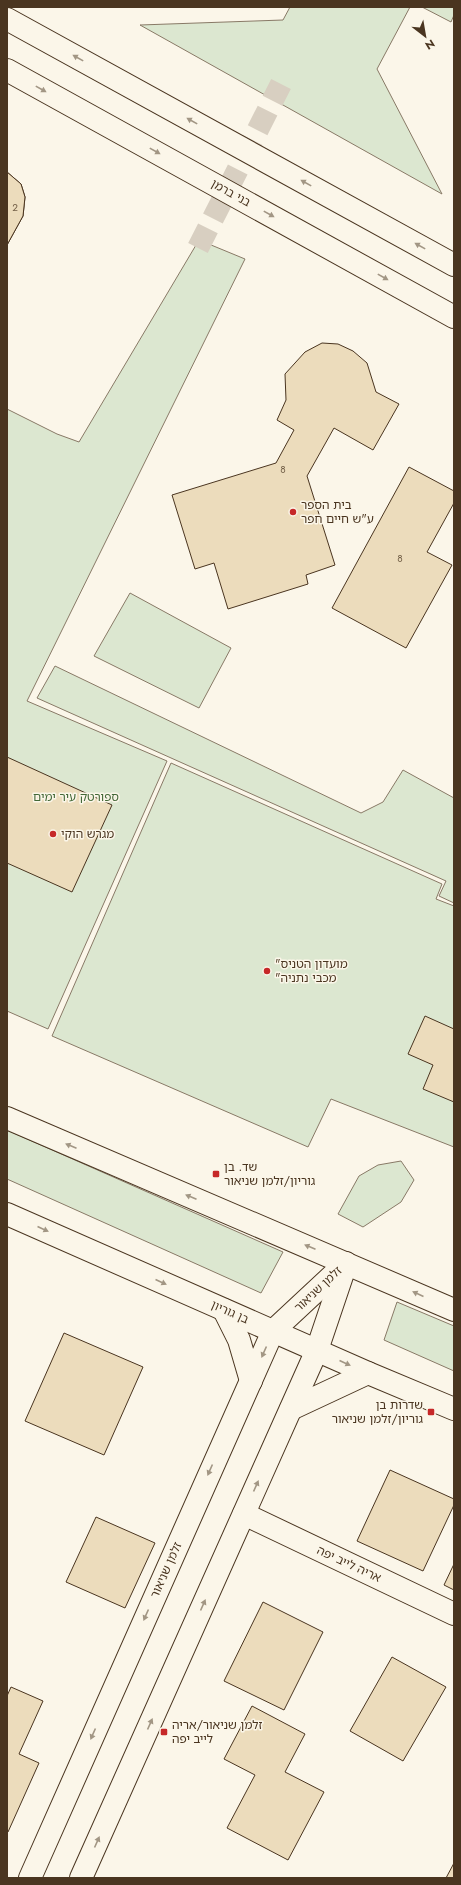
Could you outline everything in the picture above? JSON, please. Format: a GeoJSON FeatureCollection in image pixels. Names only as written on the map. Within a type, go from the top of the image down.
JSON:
{"type":"FeatureCollection","features":[{"type":"Feature","properties":{"kind":"street"},"geometry":{"type":"LineString","coordinates":[[7,19],[454,265]]}},
{"type":"Feature","properties":{"kind":"street","name":"בני ברמן"},"geometry":{"type":"LineString","coordinates":[[7,70],[454,317]]}},
{"type":"Feature","properties":{"kind":"street"},"geometry":{"type":"LineString","coordinates":[[7,1118],[454,1310]]}},
{"type":"Feature","properties":{"kind":"street","name":"בן גוריון"},"geometry":{"type":"LineString","coordinates":[[7,1214],[368,1373],[454,1409]]}},
{"type":"Feature","properties":{"kind":"street","name":"זלמן שניאור"},"geometry":{"type":"LineString","coordinates":[[30,1878],[273,1331],[346,1263]]}},
{"type":"Feature","properties":{"kind":"street","name":"זלמן שניאור"},"geometry":{"type":"LineString","coordinates":[[81,1878],[317,1350],[346,1263]]}},
{"type":"Feature","properties":{"kind":"street"},"geometry":{"type":"LineString","coordinates":[[224,1310],[239,1340],[251,1381]]}},
{"type":"Feature","properties":{"kind":"street"},"geometry":{"type":"LineString","coordinates":[[290,1409],[368,1373]]}},
{"type":"Feature","properties":{"kind":"street","name":"אריה לייב יפה"},"geometry":{"type":"LineString","coordinates":[[244,1514],[454,1614]]}},
{"type":"Feature","properties":{"kind":"green space"},"geometry":{"type":"Polygon","coordinates":[[[290,7],[410,7],[377,69],[442,194],[140,25],[283,20],[290,7]]]}},
{"type":"Feature","properties":{"kind":"green space"},"geometry":{"type":"Polygon","coordinates":[[[422,7],[454,7],[454,15],[451,22],[422,7]]]}},
{"type":"Feature","properties":{"kind":"green space","name":"ספורטק עיר ימים"},"geometry":{"type":"Polygon","coordinates":[[[199,240],[245,259],[27,701],[167,761],[48,1029],[7,1011],[7,409],[57,434],[79,442],[199,240]]]}},
{"type":"Feature","properties":{"kind":"green space"},"geometry":{"type":"Polygon","coordinates":[[[130,593],[231,648],[199,708],[94,656],[130,593]]]}},
{"type":"Feature","properties":{"kind":"green space"},"geometry":{"type":"Polygon","coordinates":[[[55,666],[361,813],[383,802],[403,770],[454,798],[454,903],[439,896],[446,881],[37,698],[55,666]]]}},
{"type":"Feature","properties":{"kind":"green space","name":"\"מועדון הטניס \"מכבי נתניה"},"geometry":{"type":"Polygon","coordinates":[[[171,763],[442,884],[436,899],[454,906],[454,1147],[331,1099],[308,1147],[52,1036],[171,763]]]}},
{"type":"Feature","properties":{"kind":"green space"},"geometry":{"type":"Polygon","coordinates":[[[7,1130],[283,1252],[261,1293],[7,1179],[7,1130]]]}},
{"type":"Feature","properties":{"kind":"green space"},"geometry":{"type":"Polygon","coordinates":[[[401,1161],[414,1180],[401,1202],[363,1227],[338,1214],[359,1176],[378,1165],[401,1161]]]}},
{"type":"Feature","properties":{"kind":"green space"},"geometry":{"type":"Polygon","coordinates":[[[397,1302],[454,1326],[454,1371],[384,1340],[397,1302]]]}},
{"type":"Feature","properties":{"kind":"building"},"geometry":{"type":"Polygon","coordinates":[[[7,172],[21,184],[25,197],[23,216],[7,245],[7,172]]]}},
{"type":"Feature","properties":{"kind":"building"},"geometry":{"type":"Polygon","coordinates":[[[7,172],[21,184],[25,197],[23,216],[7,245],[7,172]]]}},
{"type":"Feature","properties":{"kind":"building"},"geometry":{"type":"Polygon","coordinates":[[[322,343],[338,344],[353,351],[367,363],[376,392],[399,404],[373,450],[334,428],[307,476],[335,565],[306,575],[308,584],[228,609],[214,563],[195,569],[172,495],[276,463],[294,430],[277,420],[286,400],[285,374],[305,352],[322,343]]]}},
{"type":"Feature","properties":{"kind":"building"},"geometry":{"type":"Polygon","coordinates":[[[409,467],[454,491],[454,503],[427,552],[452,565],[406,648],[332,608],[409,467]]]}},
{"type":"Feature","properties":{"kind":"building","name":"מגרש הוקי"},"geometry":{"type":"Polygon","coordinates":[[[7,757],[112,805],[72,892],[7,863],[7,757]]]}},
{"type":"Feature","properties":{"kind":"building"},"geometry":{"type":"Polygon","coordinates":[[[425,1016],[454,1029],[454,1102],[423,1089],[433,1065],[408,1054],[425,1016]]]}},
{"type":"Feature","properties":{"kind":"building"},"geometry":{"type":"Polygon","coordinates":[[[64,1333],[143,1367],[104,1455],[25,1421],[64,1333]]]}},
{"type":"Feature","properties":{"kind":"building"},"geometry":{"type":"Polygon","coordinates":[[[390,1470],[454,1499],[454,1505],[423,1571],[357,1541],[390,1470]]]}},
{"type":"Feature","properties":{"kind":"building"},"geometry":{"type":"Polygon","coordinates":[[[96,1517],[155,1543],[125,1608],[66,1582],[96,1517]]]}},
{"type":"Feature","properties":{"kind":"building"},"geometry":{"type":"Polygon","coordinates":[[[454,1564],[454,1590],[444,1585],[454,1564]]]}},
{"type":"Feature","properties":{"kind":"building"},"geometry":{"type":"Polygon","coordinates":[[[263,1602],[323,1632],[284,1710],[224,1681],[263,1602]]]}},
{"type":"Feature","properties":{"kind":"building"},"geometry":{"type":"Polygon","coordinates":[[[392,1657],[446,1687],[403,1761],[350,1731],[392,1657]]]}},
{"type":"Feature","properties":{"kind":"building"},"geometry":{"type":"Polygon","coordinates":[[[11,1687],[43,1701],[19,1754],[39,1763],[8,1832],[7,1696],[11,1687]]]}},
{"type":"Feature","properties":{"kind":"building"},"geometry":{"type":"Polygon","coordinates":[[[252,1706],[305,1734],[285,1772],[324,1792],[288,1860],[227,1828],[255,1775],[224,1759],[252,1706]]]}},
{"type":"Feature","properties":{"kind":"building"},"geometry":{"type":"Polygon","coordinates":[[[454,1863],[454,1878],[446,1878],[454,1863]]]}},
{"type":"Feature","properties":{"kind":"tunnel"},"geometry":{"type":"LineString","coordinates":[[198,248],[281,84]]}},
{"type":"Feature","properties":{"kind":"place","name":"בית הספר ע\"ש חיים חפר"},"geometry":{"type":"Point","coordinates":[293,512]}},
{"type":"Feature","properties":{"kind":"place","name":"מגרש הוקי"},"geometry":{"type":"Point","coordinates":[53,834]}},
{"type":"Feature","properties":{"kind":"place","name":"\"מועדון הטניס \"מכבי נתניה"},"geometry":{"type":"Point","coordinates":[267,971]}},
{"type":"Feature","properties":{"kind":"place","name":"שד. בן גוריון/זלמן שניאור"},"geometry":{"type":"Point","coordinates":[216,1174]}},
{"type":"Feature","properties":{"kind":"place","name":"שדרות בן גוריון/זלמן שניאור"},"geometry":{"type":"Point","coordinates":[431,1412]}},
{"type":"Feature","properties":{"kind":"place","name":"זלמן שניאור/אריה לייב יפה"},"geometry":{"type":"Point","coordinates":[164,1732]}}]}
